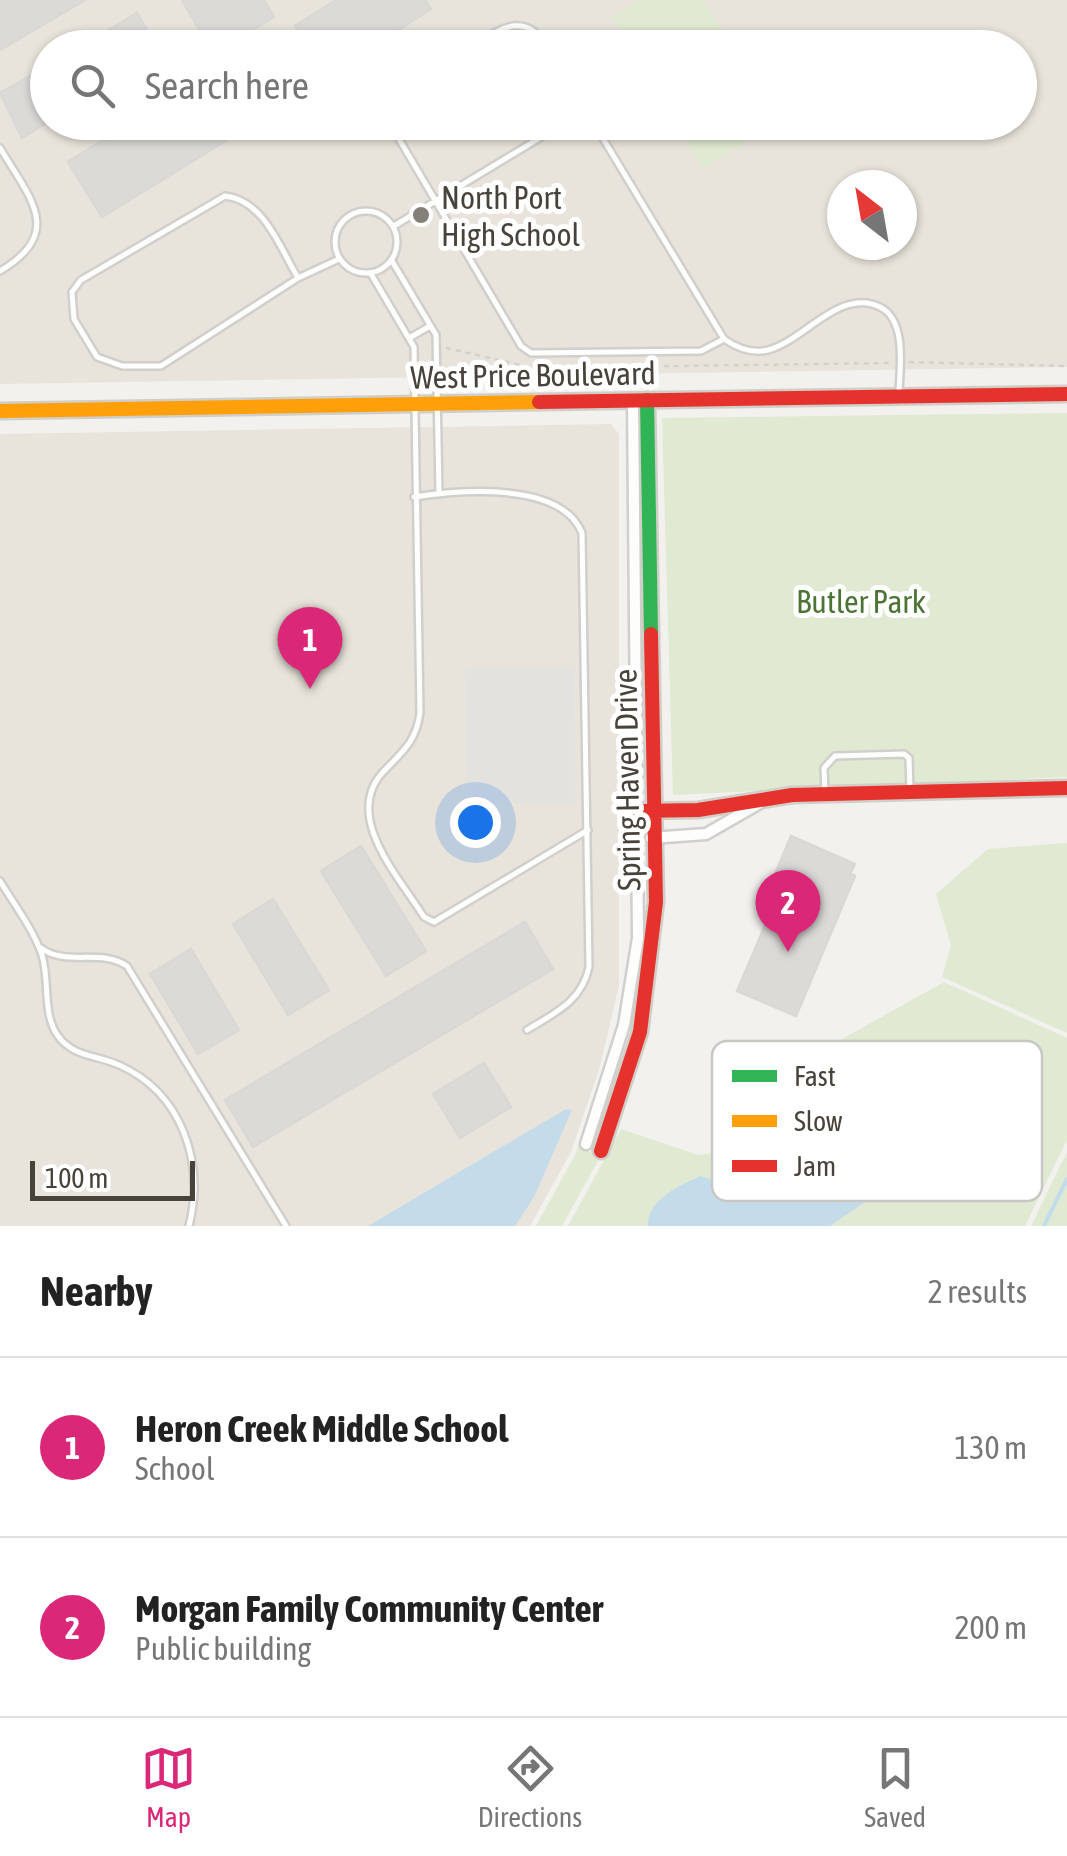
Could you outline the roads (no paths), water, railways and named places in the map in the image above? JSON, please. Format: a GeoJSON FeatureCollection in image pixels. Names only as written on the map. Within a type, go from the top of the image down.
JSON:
{"type":"FeatureCollection","features":[{"type":"Feature","properties":{"kind":"street","name":"West Price Boulevard"},"geometry":{"type":"LineString","coordinates":[[0,411],[1067,394]]}},
{"type":"Feature","properties":{"kind":"street","name":"Spring Haven Drive"},"geometry":{"type":"LineString","coordinates":[[586,1144],[608,1113],[648,985],[656,902],[640,401]]}},
{"type":"Feature","properties":{"kind":"street","name":"Spring Haven Drive"},"geometry":{"type":"LineString","coordinates":[[602,1151],[632,982],[640,838],[640,401]]}},
{"type":"Feature","properties":{"kind":"street"},"geometry":{"type":"LineString","coordinates":[[640,812],[698,810],[774,796],[1067,788]]}},
{"type":"Feature","properties":{"kind":"street"},"geometry":{"type":"LineString","coordinates":[[640,838],[706,834],[774,796]]}},
{"type":"Feature","properties":{"kind":"lane"},"geometry":{"type":"LineString","coordinates":[[498,30],[521,23],[535,30]]}},
{"type":"Feature","properties":{"kind":"lane"},"geometry":{"type":"LineString","coordinates":[[399,140],[522,346],[531,353],[701,351],[724,339]]}},
{"type":"Feature","properties":{"kind":"lane"},"geometry":{"type":"LineString","coordinates":[[394,226],[536,140]]}},
{"type":"Feature","properties":{"kind":"lane"},"geometry":{"type":"LineString","coordinates":[[605,140],[724,339],[736,348],[768,350],[838,309],[872,303],[888,311],[896,323],[899,396]]}},
{"type":"Feature","properties":{"kind":"lane"},"geometry":{"type":"LineString","coordinates":[[0,148],[36,211],[40,229],[28,254],[0,271]]}},
{"type":"Feature","properties":{"kind":"lane"},"geometry":{"type":"LineString","coordinates":[[298,278],[254,206],[241,198],[225,196],[81,280],[72,292],[70,307],[97,357],[122,366],[161,366],[298,278],[339,259]]}},
{"type":"Feature","properties":{"kind":"lane"},"geometry":{"type":"LineString","coordinates":[[374,212],[394,226],[398,237],[392,261],[372,274],[359,274],[339,259],[336,235],[350,216],[374,212]]}},
{"type":"Feature","properties":{"kind":"lane"},"geometry":{"type":"LineString","coordinates":[[392,261],[430,326],[438,348],[439,494]]}},
{"type":"Feature","properties":{"kind":"lane"},"geometry":{"type":"LineString","coordinates":[[372,274],[411,336],[420,713],[414,740],[379,776],[370,794],[367,818],[424,918],[434,922],[588,830]]}},
{"type":"Feature","properties":{"kind":"lane"},"geometry":{"type":"LineString","coordinates":[[411,336],[430,326]]}},
{"type":"Feature","properties":{"kind":"lane"},"geometry":{"type":"LineString","coordinates":[[414,497],[543,497],[561,504],[578,524],[583,543],[588,830],[586,981],[572,1002],[527,1030]]}},
{"type":"Feature","properties":{"kind":"lane"},"geometry":{"type":"LineString","coordinates":[[824,794],[826,760],[835,756],[887,754],[909,758],[910,793]]}},
{"type":"Feature","properties":{"kind":"lane"},"geometry":{"type":"LineString","coordinates":[[0,881],[39,946],[52,956],[100,956],[127,966],[286,1226]]}},
{"type":"Feature","properties":{"kind":"lane"},"geometry":{"type":"LineString","coordinates":[[39,946],[50,1020],[60,1038],[79,1053],[107,1060],[143,1077],[161,1094],[180,1124],[194,1165],[189,1226]]}},
{"type":"Feature","properties":{"kind":"water"},"geometry":{"type":"Polygon","coordinates":[[[566,1109],[572,1110],[534,1197],[515,1226],[368,1226],[566,1109]]]}},
{"type":"Feature","properties":{"kind":"water"},"geometry":{"type":"Polygon","coordinates":[[[700,1176],[712,1179],[712,1201],[865,1201],[830,1226],[648,1226],[658,1201],[700,1176]]]}},
{"type":"Feature","properties":{"kind":"waterway"},"geometry":{"type":"LineString","coordinates":[[1044,1226],[1067,1179]]}},
{"type":"Feature","properties":{"kind":"place","name":"North Port High School"},"geometry":{"type":"Point","coordinates":[421,215]}},
{"type":"Feature","properties":{"kind":"place","name":"Heron Creek Middle School"},"geometry":{"type":"Point","coordinates":[310,689]}},
{"type":"Feature","properties":{"kind":"place","name":"Morgan Family Community Center"},"geometry":{"type":"Point","coordinates":[788,952]}},
{"type":"Feature","properties":{"kind":"park label","name":"Butler Park"},"geometry":{"type":"Point","coordinates":[861,601]}}]}
